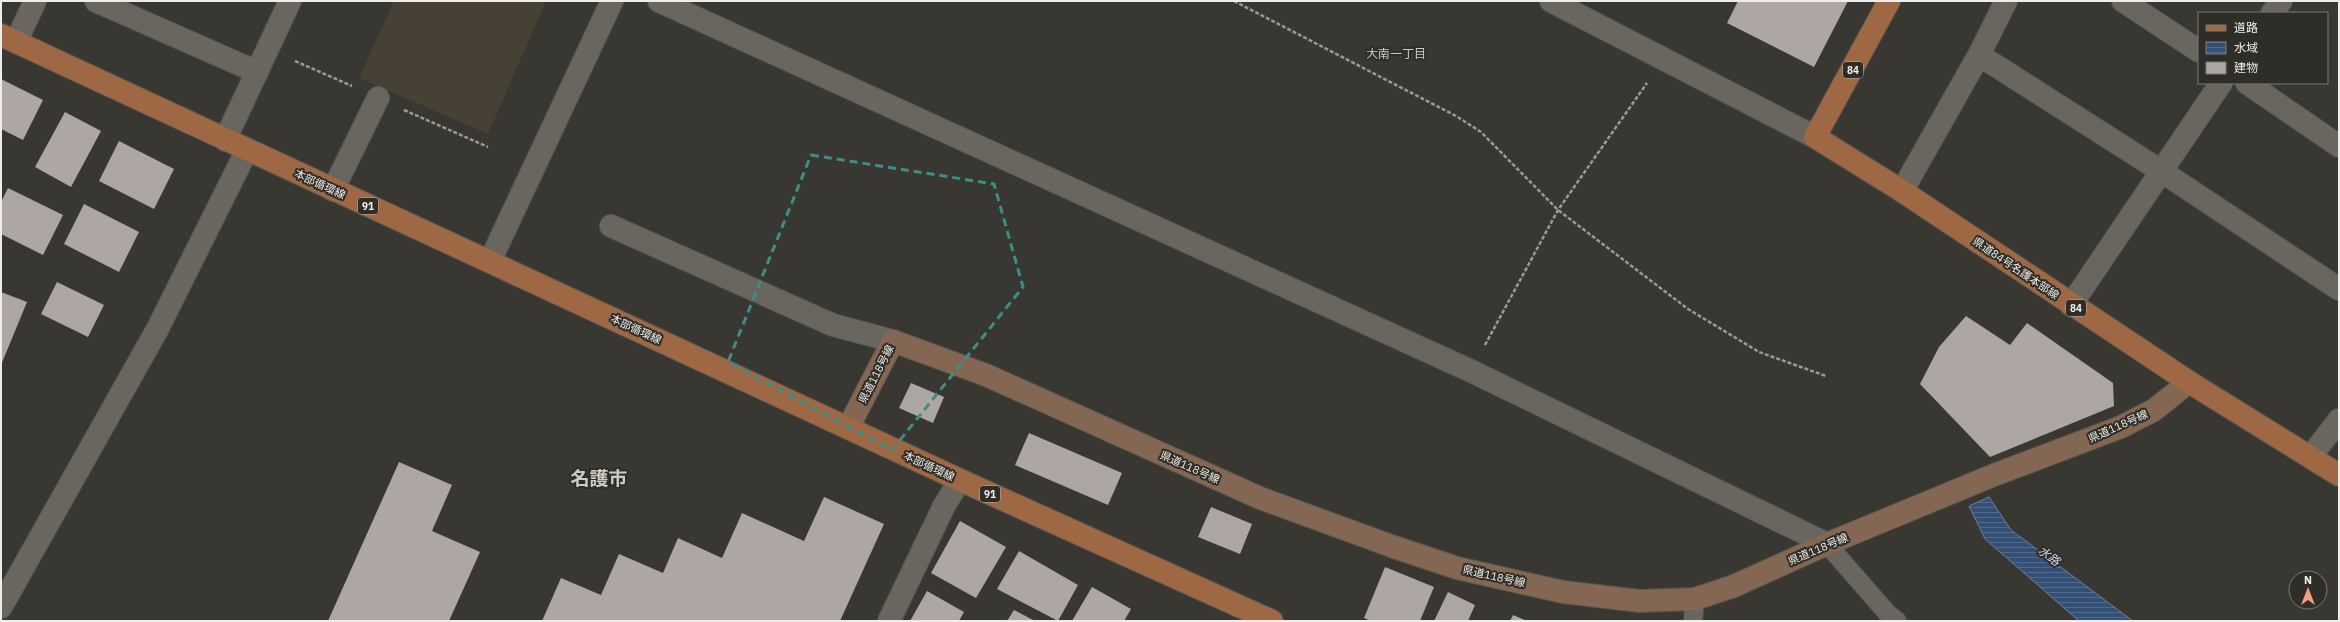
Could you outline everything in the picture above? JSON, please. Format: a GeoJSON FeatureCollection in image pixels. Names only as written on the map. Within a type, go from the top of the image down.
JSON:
{"type":"FeatureCollection","features":[{"type":"Feature","properties":{"kind":"main road","name":"84"},"geometry":{"type":"LineString","coordinates":[[1815,138],[1889,1]]}},
{"type":"Feature","properties":{"kind":"main road","name":"本部循環線"},"geometry":{"type":"LineString","coordinates":[[8,38],[960,480],[1272,621]]}},
{"type":"Feature","properties":{"kind":"main road","name":"県道84号名護本部線"},"geometry":{"type":"LineString","coordinates":[[1815,138],[1902,191],[2071,305],[2189,382],[2311,456],[2339,475]]}},
{"type":"Feature","properties":{"kind":"main road","name":"県道118号線"},"geometry":{"type":"LineString","coordinates":[[848,428],[893,341],[986,375],[1260,498],[1457,568],[1563,592],[1640,601],[1695,599],[1734,586],[1827,544],[1994,475],[2121,427],[2154,410],[2189,382]]}},
{"type":"Feature","properties":{"kind":"street"},"geometry":{"type":"LineString","coordinates":[[8,38],[35,1]]}},
{"type":"Feature","properties":{"kind":"street"},"geometry":{"type":"LineString","coordinates":[[96,1],[257,72]]}},
{"type":"Feature","properties":{"kind":"street"},"geometry":{"type":"LineString","coordinates":[[225,140],[290,1]]}},
{"type":"Feature","properties":{"kind":"street"},"geometry":{"type":"LineString","coordinates":[[490,261],[612,1]]}},
{"type":"Feature","properties":{"kind":"street"},"geometry":{"type":"LineString","coordinates":[[659,1],[1471,370],[1827,544]]}},
{"type":"Feature","properties":{"kind":"street"},"geometry":{"type":"LineString","coordinates":[[1551,1],[1815,138]]}},
{"type":"Feature","properties":{"kind":"street"},"geometry":{"type":"LineString","coordinates":[[1902,191],[1979,56],[2006,1]]}},
{"type":"Feature","properties":{"kind":"street"},"geometry":{"type":"LineString","coordinates":[[2123,1],[2198,50]]}},
{"type":"Feature","properties":{"kind":"street"},"geometry":{"type":"LineString","coordinates":[[2273,12],[2281,1]]}},
{"type":"Feature","properties":{"kind":"street"},"geometry":{"type":"LineString","coordinates":[[1979,56],[2161,172],[2339,289]]}},
{"type":"Feature","properties":{"kind":"street"},"geometry":{"type":"LineString","coordinates":[[2071,305],[2221,84]]}},
{"type":"Feature","properties":{"kind":"street"},"geometry":{"type":"LineString","coordinates":[[2248,84],[2339,146]]}},
{"type":"Feature","properties":{"kind":"street"},"geometry":{"type":"LineString","coordinates":[[333,190],[378,98]]}},
{"type":"Feature","properties":{"kind":"street"},"geometry":{"type":"LineString","coordinates":[[1,607],[157,330],[247,150]]}},
{"type":"Feature","properties":{"kind":"street"},"geometry":{"type":"LineString","coordinates":[[610,226],[833,325],[893,341]]}},
{"type":"Feature","properties":{"kind":"street"},"geometry":{"type":"LineString","coordinates":[[2311,456],[2339,420]]}},
{"type":"Feature","properties":{"kind":"street"},"geometry":{"type":"LineString","coordinates":[[889,621],[944,506],[960,480]]}},
{"type":"Feature","properties":{"kind":"lane"},"geometry":{"type":"LineString","coordinates":[[1827,544],[1888,614],[1897,621]]}},
{"type":"Feature","properties":{"kind":"lane"},"geometry":{"type":"LineString","coordinates":[[1693,621],[1695,599]]}},
{"type":"Feature","properties":{"kind":"path"},"geometry":{"type":"LineString","coordinates":[[1234,1],[1456,116],[1481,132],[1558,210],[1688,309],[1759,352],[1826,376]]}},
{"type":"Feature","properties":{"kind":"path"},"geometry":{"type":"LineString","coordinates":[[1471,370],[1558,210],[1651,78]]}},
{"type":"Feature","properties":{"kind":"highlighted area"},"geometry":{"type":"Polygon","coordinates":[[[811,155],[994,184],[1023,287],[892,450],[728,362],[811,155]]]}},
{"type":"Feature","properties":{"kind":"shaded area"},"geometry":{"type":"Polygon","coordinates":[[[394,1],[546,1],[488,134],[359,78],[394,1]]]}},
{"type":"Feature","properties":{"kind":"water"},"geometry":{"type":"Polygon","coordinates":[[[1989,497],[2011,530],[2133,621],[2079,621],[1985,539],[1969,506],[1989,497]]]}},
{"type":"Feature","properties":{"kind":"building"},"geometry":{"type":"Polygon","coordinates":[[[1738,1],[1848,1],[1814,67],[1727,23],[1738,1]]]}},
{"type":"Feature","properties":{"kind":"building"},"geometry":{"type":"Polygon","coordinates":[[[1,79],[43,100],[23,140],[1,129],[1,79]]]}},
{"type":"Feature","properties":{"kind":"building"},"geometry":{"type":"Polygon","coordinates":[[[65,112],[101,131],[71,187],[35,167],[65,112]]]}},
{"type":"Feature","properties":{"kind":"building"},"geometry":{"type":"Polygon","coordinates":[[[119,141],[174,169],[154,209],[99,181],[119,141]]]}},
{"type":"Feature","properties":{"kind":"building"},"geometry":{"type":"Polygon","coordinates":[[[8,188],[63,215],[43,255],[1,234],[1,202],[8,188]]]}},
{"type":"Feature","properties":{"kind":"building"},"geometry":{"type":"Polygon","coordinates":[[[84,204],[139,232],[119,272],[64,244],[84,204]]]}},
{"type":"Feature","properties":{"kind":"building"},"geometry":{"type":"Polygon","coordinates":[[[57,282],[104,305],[88,337],[41,314],[57,282]]]}},
{"type":"Feature","properties":{"kind":"building"},"geometry":{"type":"Polygon","coordinates":[[[1,292],[27,302],[1,365],[1,292]]]}},
{"type":"Feature","properties":{"kind":"building"},"geometry":{"type":"Polygon","coordinates":[[[1966,316],[2010,345],[2027,323],[2113,383],[2114,406],[1990,457],[1920,384],[1939,347],[1966,316]]]}},
{"type":"Feature","properties":{"kind":"building"},"geometry":{"type":"Polygon","coordinates":[[[911,383],[944,397],[933,423],[899,408],[911,383]]]}},
{"type":"Feature","properties":{"kind":"building"},"geometry":{"type":"Polygon","coordinates":[[[1029,433],[1122,473],[1108,505],[1015,465],[1029,433]]]}},
{"type":"Feature","properties":{"kind":"building"},"geometry":{"type":"Polygon","coordinates":[[[399,462],[452,485],[432,531],[480,552],[449,621],[328,621],[399,462]]]}},
{"type":"Feature","properties":{"kind":"building"},"geometry":{"type":"Polygon","coordinates":[[[824,497],[884,524],[840,621],[542,621],[561,578],[601,595],[619,554],[663,573],[678,538],[722,558],[742,513],[804,541],[824,497]]]}},
{"type":"Feature","properties":{"kind":"building"},"geometry":{"type":"Polygon","coordinates":[[[1211,507],[1252,524],[1240,554],[1198,537],[1211,507]]]}},
{"type":"Feature","properties":{"kind":"building"},"geometry":{"type":"Polygon","coordinates":[[[960,521],[1006,547],[976,598],[931,573],[960,521]]]}},
{"type":"Feature","properties":{"kind":"building"},"geometry":{"type":"Polygon","coordinates":[[[1019,551],[1078,585],[1058,621],[997,589],[1019,551]]]}},
{"type":"Feature","properties":{"kind":"building"},"geometry":{"type":"Polygon","coordinates":[[[1385,567],[1434,587],[1420,621],[1371,621],[1364,618],[1385,567]]]}},
{"type":"Feature","properties":{"kind":"building"},"geometry":{"type":"Polygon","coordinates":[[[1092,587],[1131,609],[1124,621],[1072,621],[1092,587]]]}},
{"type":"Feature","properties":{"kind":"building"},"geometry":{"type":"Polygon","coordinates":[[[927,591],[964,612],[959,621],[910,621],[927,591]]]}},
{"type":"Feature","properties":{"kind":"building"},"geometry":{"type":"Polygon","coordinates":[[[1448,592],[1475,605],[1468,621],[1434,621],[1448,592]]]}},
{"type":"Feature","properties":{"kind":"building"},"geometry":{"type":"Polygon","coordinates":[[[1014,610],[1035,621],[1007,621],[1014,610]]]}},
{"type":"Feature","properties":{"kind":"building"},"geometry":{"type":"Polygon","coordinates":[[[1513,615],[1527,621],[1510,621],[1513,615]]]}},
{"type":"Feature","properties":{"kind":"district","name":"大南一丁目"},"geometry":{"type":"Point","coordinates":[1396,54]}},
{"type":"Feature","properties":{"kind":"district","name":"名護市"},"geometry":{"type":"Point","coordinates":[599,478]}},
{"type":"Feature","properties":{"kind":"water label","name":"水路"},"geometry":{"type":"Point","coordinates":[2049,556]}}]}
